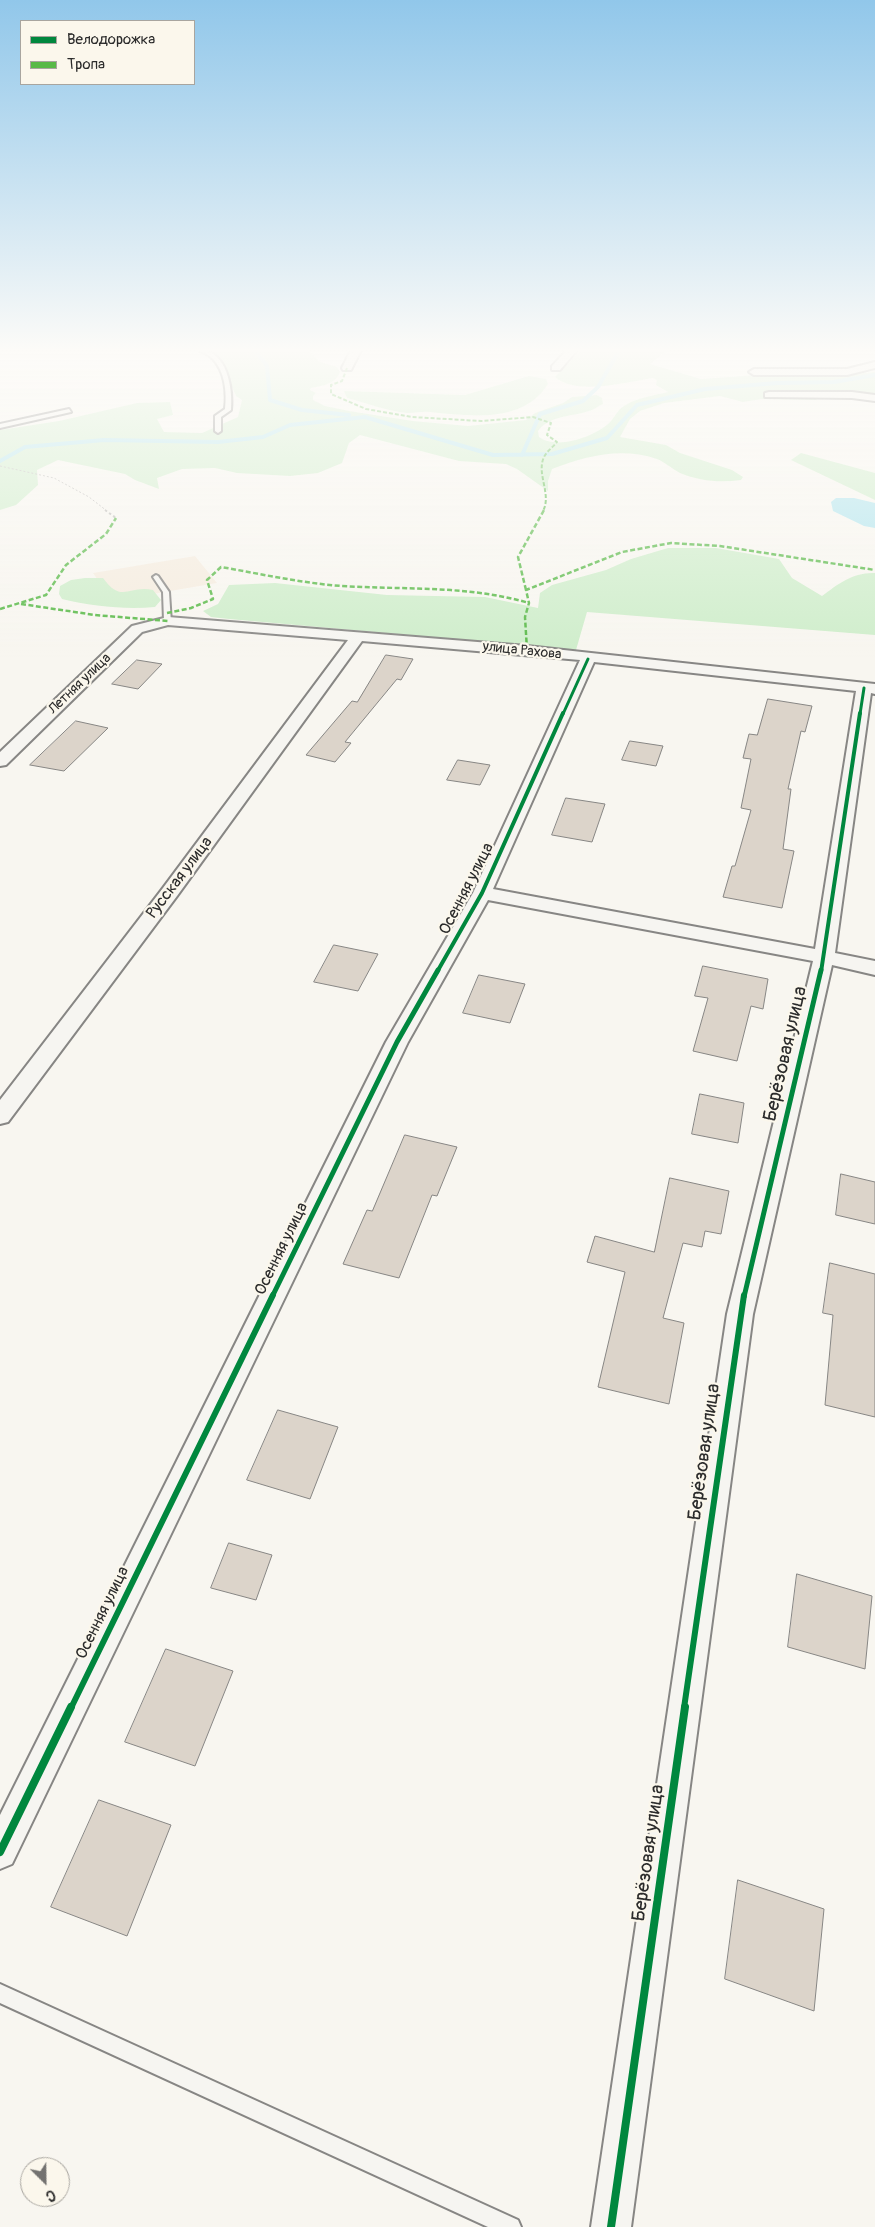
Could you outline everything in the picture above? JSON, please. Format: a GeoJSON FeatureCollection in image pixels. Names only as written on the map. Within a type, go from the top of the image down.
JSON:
{"type":"FeatureCollection","features":[{"type":"Feature","properties":{"kind":"street","name":"улица Рахова"},"geometry":{"type":"LineString","coordinates":[[168,621],[357,638],[527,650],[588,659],[869,689]]}},
{"type":"Feature","properties":{"kind":"street","name":"Летняя улица"},"geometry":{"type":"LineString","coordinates":[[0,760],[137,629],[168,621]]}},
{"type":"Feature","properties":{"kind":"street","name":"Русская улица"},"geometry":{"type":"LineString","coordinates":[[0,1116],[170,892],[357,638]]}},
{"type":"Feature","properties":{"kind":"street","name":"Осенняя улица"},"geometry":{"type":"LineString","coordinates":[[0,1852],[397,1042],[482,894],[588,659]]}},
{"type":"Feature","properties":{"kind":"street","name":"Берёзовая улица"},"geometry":{"type":"LineString","coordinates":[[611,2227],[740,1314],[824,957],[869,689]]}},
{"type":"Feature","properties":{"kind":"street"},"geometry":{"type":"LineString","coordinates":[[482,894],[875,968]]}},
{"type":"Feature","properties":{"kind":"lane"},"geometry":{"type":"LineString","coordinates":[[156,577],[166,592],[168,621]]}},
{"type":"Feature","properties":{"kind":"lane"},"geometry":{"type":"LineString","coordinates":[[0,1993],[511,2227]]}},
{"type":"Feature","properties":{"kind":"path"},"geometry":{"type":"LineString","coordinates":[[0,466],[54,478],[89,497],[116,518]]}},
{"type":"Feature","properties":{"kind":"shaded area"},"geometry":{"type":"Polygon","coordinates":[[[195,556],[217,583],[112,601],[93,573],[195,556]]]}},
{"type":"Feature","properties":{"kind":"green space"},"geometry":{"type":"Polygon","coordinates":[[[0,454],[345,454],[342,463],[318,473],[290,476],[237,473],[215,468],[182,469],[157,478],[159,489],[125,474],[58,460],[37,470],[38,485],[16,505],[0,510],[0,454]]]}},
{"type":"Feature","properties":{"kind":"green space"},"geometry":{"type":"Polygon","coordinates":[[[432,454],[611,454],[578,460],[552,469],[548,481],[548,491],[517,469],[506,464],[459,461],[432,454]]]}},
{"type":"Feature","properties":{"kind":"green space"},"geometry":{"type":"Polygon","coordinates":[[[630,454],[683,454],[732,470],[743,477],[741,480],[702,480],[680,473],[657,459],[630,454]]]}},
{"type":"Feature","properties":{"kind":"green space"},"geometry":{"type":"Polygon","coordinates":[[[800,454],[804,454],[875,473],[875,500],[791,460],[800,454]]]}},
{"type":"Feature","properties":{"kind":"green space"},"geometry":{"type":"Polygon","coordinates":[[[668,548],[716,548],[779,559],[792,578],[822,596],[840,583],[853,577],[860,574],[875,573],[875,635],[587,612],[576,650],[229,619],[211,617],[203,611],[218,604],[229,585],[275,583],[387,595],[485,597],[538,608],[540,593],[552,585],[606,570],[631,559],[668,548]]]}},
{"type":"Feature","properties":{"kind":"green space"},"geometry":{"type":"Polygon","coordinates":[[[103,578],[115,590],[121,592],[144,589],[153,590],[161,600],[155,607],[120,608],[62,599],[59,594],[60,586],[71,580],[103,578]]]}},
{"type":"Feature","properties":{"kind":"water"},"geometry":{"type":"Polygon","coordinates":[[[836,498],[854,498],[875,503],[875,528],[864,526],[833,511],[831,502],[836,498]]]}},
{"type":"Feature","properties":{"kind":"building"},"geometry":{"type":"Polygon","coordinates":[[[386,655],[413,659],[401,680],[397,679],[345,742],[351,743],[335,762],[306,755],[352,701],[357,702],[386,655]]]}},
{"type":"Feature","properties":{"kind":"building"},"geometry":{"type":"Polygon","coordinates":[[[137,660],[162,664],[138,689],[112,684],[137,660]]]}},
{"type":"Feature","properties":{"kind":"building"},"geometry":{"type":"Polygon","coordinates":[[[768,699],[812,706],[805,732],[801,731],[788,789],[791,789],[783,849],[794,851],[782,908],[723,897],[732,866],[735,866],[751,810],[741,808],[751,759],[743,758],[749,734],[757,735],[768,699]]]}},
{"type":"Feature","properties":{"kind":"building"},"geometry":{"type":"Polygon","coordinates":[[[76,721],[108,728],[64,771],[30,765],[76,721]]]}},
{"type":"Feature","properties":{"kind":"building"},"geometry":{"type":"Polygon","coordinates":[[[630,741],[663,746],[656,766],[622,760],[630,741]]]}},
{"type":"Feature","properties":{"kind":"building"},"geometry":{"type":"Polygon","coordinates":[[[458,760],[490,765],[480,785],[447,780],[458,760]]]}},
{"type":"Feature","properties":{"kind":"building"},"geometry":{"type":"Polygon","coordinates":[[[566,798],[605,804],[592,842],[552,835],[566,798]]]}},
{"type":"Feature","properties":{"kind":"building"},"geometry":{"type":"Polygon","coordinates":[[[334,945],[378,954],[358,991],[314,982],[334,945]]]}},
{"type":"Feature","properties":{"kind":"building"},"geometry":{"type":"Polygon","coordinates":[[[703,966],[768,979],[763,1009],[751,1006],[737,1061],[693,1051],[708,998],[695,996],[703,966]]]}},
{"type":"Feature","properties":{"kind":"building"},"geometry":{"type":"Polygon","coordinates":[[[479,975],[525,984],[510,1023],[463,1013],[479,975]]]}},
{"type":"Feature","properties":{"kind":"building"},"geometry":{"type":"Polygon","coordinates":[[[700,1094],[744,1103],[738,1143],[692,1134],[700,1094]]]}},
{"type":"Feature","properties":{"kind":"building"},"geometry":{"type":"Polygon","coordinates":[[[405,1135],[457,1147],[437,1196],[432,1195],[399,1278],[343,1264],[367,1210],[372,1211],[405,1135]]]}},
{"type":"Feature","properties":{"kind":"building"},"geometry":{"type":"Polygon","coordinates":[[[841,1174],[875,1182],[875,1224],[836,1215],[841,1174]]]}},
{"type":"Feature","properties":{"kind":"building"},"geometry":{"type":"Polygon","coordinates":[[[670,1178],[729,1191],[721,1234],[705,1231],[702,1247],[683,1243],[663,1318],[684,1323],[669,1404],[598,1387],[625,1272],[587,1262],[595,1236],[654,1252],[670,1178]]]}},
{"type":"Feature","properties":{"kind":"building"},"geometry":{"type":"Polygon","coordinates":[[[830,1263],[875,1274],[875,1417],[825,1405],[833,1315],[823,1313],[830,1263]]]}},
{"type":"Feature","properties":{"kind":"building"},"geometry":{"type":"Polygon","coordinates":[[[278,1410],[338,1427],[310,1499],[247,1480],[278,1410]]]}},
{"type":"Feature","properties":{"kind":"building"},"geometry":{"type":"Polygon","coordinates":[[[229,1543],[272,1555],[256,1600],[211,1588],[229,1543]]]}},
{"type":"Feature","properties":{"kind":"building"},"geometry":{"type":"Polygon","coordinates":[[[797,1574],[872,1596],[865,1669],[788,1647],[797,1574]]]}},
{"type":"Feature","properties":{"kind":"building"},"geometry":{"type":"Polygon","coordinates":[[[166,1649],[233,1671],[195,1766],[125,1742],[166,1649]]]}},
{"type":"Feature","properties":{"kind":"building"},"geometry":{"type":"Polygon","coordinates":[[[99,1800],[171,1825],[127,1936],[51,1907],[99,1800]]]}},
{"type":"Feature","properties":{"kind":"building"},"geometry":{"type":"Polygon","coordinates":[[[738,1880],[824,1909],[814,2011],[725,1979],[738,1880]]]}},
{"type":"Feature","properties":{"kind":"waterway"},"geometry":{"type":"LineString","coordinates":[[0,461],[13,454]]}},
{"type":"Feature","properties":{"kind":"waterway"},"geometry":{"type":"LineString","coordinates":[[489,454],[522,455]]}},
{"type":"Feature","properties":{"kind":"waterway"},"geometry":{"type":"LineString","coordinates":[[522,455],[552,454]]}},
{"type":"Feature","properties":{"kind":"marked path"},"geometry":{"type":"LineString","coordinates":[[526,590],[518,557],[547,504],[542,463],[546,454]]}},
{"type":"Feature","properties":{"kind":"marked path"},"geometry":{"type":"LineString","coordinates":[[0,609],[46,595],[66,565],[106,534],[116,518]]}},
{"type":"Feature","properties":{"kind":"marked path"},"geometry":{"type":"LineString","coordinates":[[527,650],[525,617],[529,603],[526,590],[589,564],[638,548],[671,543],[704,544],[875,570]]}},
{"type":"Feature","properties":{"kind":"marked path"},"geometry":{"type":"LineString","coordinates":[[167,613],[191,608],[213,599],[207,580],[221,567],[328,585],[460,589],[507,596],[529,603]]}},
{"type":"Feature","properties":{"kind":"marked path"},"geometry":{"type":"LineString","coordinates":[[21,604],[95,615],[168,621]]}},
{"type":"Feature","properties":{"kind":"cycle path"},"geometry":{"type":"LineString","coordinates":[[0,1852],[397,1042],[482,893],[588,659]]}},
{"type":"Feature","properties":{"kind":"cycle path"},"geometry":{"type":"LineString","coordinates":[[611,2227],[740,1314],[824,957],[864,688]]}}]}
